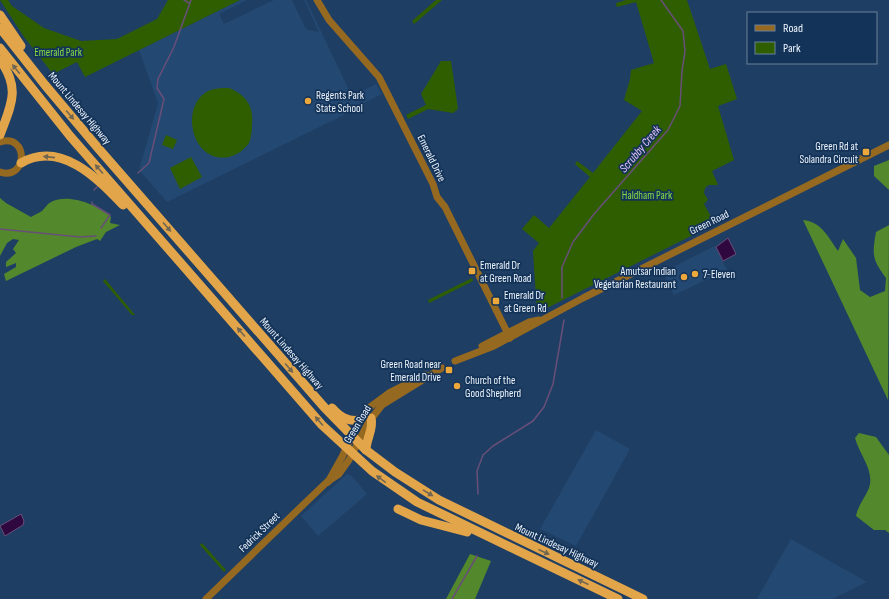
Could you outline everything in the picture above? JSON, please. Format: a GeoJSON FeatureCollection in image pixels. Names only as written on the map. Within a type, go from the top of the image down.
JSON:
{"type":"FeatureCollection","features":[{"type":"Feature","properties":{"kind":"highway"},"geometry":{"type":"LineString","coordinates":[[0,15],[40,73],[45,85]]}},
{"type":"Feature","properties":{"kind":"highway","name":"Mount Lindesay Highway"},"geometry":{"type":"LineString","coordinates":[[0,28],[45,85],[304,384],[366,450],[395,472],[439,500],[643,599]]}},
{"type":"Feature","properties":{"kind":"highway","name":"Mount Lindesay Highway"},"geometry":{"type":"LineString","coordinates":[[0,48],[70,136],[317,419],[349,452],[376,474],[406,495],[476,532],[618,599]]}},
{"type":"Feature","properties":{"kind":"highway"},"geometry":{"type":"LineString","coordinates":[[0,60],[10,76],[13,94],[11,107],[0,135]]}},
{"type":"Feature","properties":{"kind":"highway"},"geometry":{"type":"LineString","coordinates":[[21,163],[30,158],[39,156],[60,158],[73,163],[93,175],[132,215],[143,220]]}},
{"type":"Feature","properties":{"kind":"highway"},"geometry":{"type":"LineString","coordinates":[[304,384],[312,388],[341,417],[351,420],[360,420]]}},
{"type":"Feature","properties":{"kind":"highway"},"geometry":{"type":"LineString","coordinates":[[366,450],[366,441],[373,424],[371,418]]}},
{"type":"Feature","properties":{"kind":"highway"},"geometry":{"type":"LineString","coordinates":[[398,509],[428,522],[468,533],[476,532]]}},
{"type":"Feature","properties":{"kind":"street","name":"Emerald Drive"},"geometry":{"type":"LineString","coordinates":[[317,0],[330,20],[373,69],[384,85],[433,184],[437,197],[445,207],[508,335]]}},
{"type":"Feature","properties":{"kind":"street"},"geometry":{"type":"LineString","coordinates":[[0,142],[11,142],[18,146],[22,154],[21,163],[13,172],[0,172]]}},
{"type":"Feature","properties":{"kind":"street","name":"Green Road"},"geometry":{"type":"LineString","coordinates":[[355,440],[360,420],[372,406],[389,393],[455,362],[508,335],[529,322],[540,320],[889,145]]}},
{"type":"Feature","properties":{"kind":"street","name":"Green Road"},"geometry":{"type":"LineString","coordinates":[[349,452],[355,440],[382,405],[442,368]]}},
{"type":"Feature","properties":{"kind":"street","name":"Fedrick Street"},"geometry":{"type":"LineString","coordinates":[[206,599],[327,482],[339,474],[349,452]]}},
{"type":"Feature","properties":{"kind":"shaded area","name":"Regents Park State School"},"geometry":{"type":"Polygon","coordinates":[[[240,0],[247,0],[219,14],[224,24],[274,0],[292,0],[305,27],[308,30],[319,32],[304,0],[306,0],[352,96],[376,84],[382,94],[358,106],[358,108],[167,202],[139,170],[158,103],[139,50],[240,0]]]}},
{"type":"Feature","properties":{"kind":"shaded area"},"geometry":{"type":"Polygon","coordinates":[[[728,238],[736,254],[723,261],[716,247],[728,238]]]}},
{"type":"Feature","properties":{"kind":"shaded area"},"geometry":{"type":"Polygon","coordinates":[[[715,246],[727,270],[674,295],[664,275],[675,266],[715,246]]]}},
{"type":"Feature","properties":{"kind":"shaded area"},"geometry":{"type":"Polygon","coordinates":[[[596,430],[630,449],[576,546],[540,529],[596,430]]]}},
{"type":"Feature","properties":{"kind":"shaded area"},"geometry":{"type":"Polygon","coordinates":[[[347,474],[352,476],[367,494],[318,536],[301,516],[347,474]]]}},
{"type":"Feature","properties":{"kind":"shaded area"},"geometry":{"type":"Polygon","coordinates":[[[21,514],[24,521],[23,525],[5,536],[0,526],[21,514]]]}},
{"type":"Feature","properties":{"kind":"shaded area"},"geometry":{"type":"Polygon","coordinates":[[[791,539],[867,582],[832,599],[757,599],[791,539]]]}},
{"type":"Feature","properties":{"kind":"green space","name":"Emerald Park"},"geometry":{"type":"Polygon","coordinates":[[[0,0],[8,0],[12,6],[44,28],[81,41],[117,39],[157,19],[168,0],[240,0],[85,77],[77,62],[53,74],[24,37],[0,0]]]}},
{"type":"Feature","properties":{"kind":"green space"},"geometry":{"type":"Polygon","coordinates":[[[436,0],[442,0],[414,24],[412,21],[436,0]]]}},
{"type":"Feature","properties":{"kind":"green space","name":"Haldham Park"},"geometry":{"type":"Polygon","coordinates":[[[626,0],[687,0],[710,69],[726,64],[737,99],[718,106],[734,160],[712,171],[718,185],[709,185],[705,188],[704,193],[708,200],[704,204],[715,224],[537,313],[533,251],[539,243],[522,229],[534,215],[549,228],[590,177],[575,164],[577,161],[593,173],[642,111],[624,100],[631,70],[654,63],[636,2],[617,7],[616,3],[626,0]]]}},
{"type":"Feature","properties":{"kind":"green space"},"geometry":{"type":"Polygon","coordinates":[[[441,61],[451,61],[458,109],[453,113],[428,109],[408,119],[406,115],[426,105],[421,94],[441,61]]]}},
{"type":"Feature","properties":{"kind":"green space"},"geometry":{"type":"Polygon","coordinates":[[[220,88],[229,88],[240,94],[248,102],[252,112],[251,134],[249,143],[240,152],[229,157],[217,157],[207,152],[199,144],[194,134],[192,123],[193,111],[197,101],[208,91],[220,88]]]}},
{"type":"Feature","properties":{"kind":"green space"},"geometry":{"type":"Polygon","coordinates":[[[166,135],[177,140],[173,149],[162,145],[166,135]]]}},
{"type":"Feature","properties":{"kind":"green space"},"geometry":{"type":"Polygon","coordinates":[[[191,157],[202,177],[180,189],[170,168],[191,157]]]}},
{"type":"Feature","properties":{"kind":"green space"},"geometry":{"type":"Polygon","coordinates":[[[889,160],[889,190],[874,176],[874,166],[889,160]]]}},
{"type":"Feature","properties":{"kind":"green space"},"geometry":{"type":"Polygon","coordinates":[[[0,198],[31,217],[42,211],[51,202],[66,199],[83,202],[99,208],[111,217],[110,223],[120,225],[106,232],[100,241],[97,239],[76,247],[6,281],[4,274],[16,267],[16,263],[6,267],[6,262],[16,253],[13,249],[19,240],[13,239],[7,243],[0,256],[0,198]]]}},
{"type":"Feature","properties":{"kind":"green space"},"geometry":{"type":"Polygon","coordinates":[[[803,220],[810,221],[820,227],[838,251],[843,239],[856,258],[860,290],[870,297],[885,291],[886,278],[878,266],[874,256],[874,246],[876,232],[889,225],[888,400],[803,220]]]}},
{"type":"Feature","properties":{"kind":"green space"},"geometry":{"type":"Polygon","coordinates":[[[472,278],[473,281],[429,303],[428,300],[472,278]]]}},
{"type":"Feature","properties":{"kind":"green space"},"geometry":{"type":"Polygon","coordinates":[[[105,279],[135,315],[132,315],[103,281],[105,279]]]}},
{"type":"Feature","properties":{"kind":"green space"},"geometry":{"type":"Polygon","coordinates":[[[859,433],[876,437],[889,455],[889,533],[885,530],[874,530],[856,516],[858,508],[869,488],[870,482],[870,475],[866,463],[855,438],[859,433]]]}},
{"type":"Feature","properties":{"kind":"green space"},"geometry":{"type":"Polygon","coordinates":[[[202,543],[226,570],[224,572],[200,545],[202,543]]]}},
{"type":"Feature","properties":{"kind":"green space"},"geometry":{"type":"Polygon","coordinates":[[[470,554],[491,561],[475,599],[446,599],[470,554]]]}},
{"type":"Feature","properties":{"kind":"waterway"},"geometry":{"type":"LineString","coordinates":[[184,0],[189,3]]}},
{"type":"Feature","properties":{"kind":"waterway"},"geometry":{"type":"LineString","coordinates":[[138,173],[149,163],[164,99],[157,88],[158,79],[174,47],[191,0]]}},
{"type":"Feature","properties":{"kind":"waterway","name":"Scrubby Creek"},"geometry":{"type":"LineString","coordinates":[[562,298],[562,267],[573,242],[594,214],[668,130],[680,106],[685,51],[683,31],[661,0]]}},
{"type":"Feature","properties":{"kind":"waterway"},"geometry":{"type":"LineString","coordinates":[[94,190],[98,186]]}},
{"type":"Feature","properties":{"kind":"waterway"},"geometry":{"type":"LineString","coordinates":[[92,202],[92,204],[110,215],[101,228]]}},
{"type":"Feature","properties":{"kind":"waterway"},"geometry":{"type":"LineString","coordinates":[[0,229],[80,237],[96,236]]}},
{"type":"Feature","properties":{"kind":"waterway","name":"Scrubby Creek"},"geometry":{"type":"LineString","coordinates":[[478,494],[477,471],[483,455],[493,446],[533,421],[544,407],[553,384],[564,320]]}},
{"type":"Feature","properties":{"kind":"waterway","name":"Scrubby Creek"},"geometry":{"type":"LineString","coordinates":[[452,599],[477,556]]}},
{"type":"Feature","properties":{"kind":"place","name":"Regents Park State School"},"geometry":{"type":"Point","coordinates":[308,101]}},
{"type":"Feature","properties":{"kind":"place","name":"Green Rd at Solandra Circuit"},"geometry":{"type":"Point","coordinates":[866,152]}},
{"type":"Feature","properties":{"kind":"place","name":"Emerald Dr at Green Road"},"geometry":{"type":"Point","coordinates":[472,271]}},
{"type":"Feature","properties":{"kind":"place","name":"7-Eleven"},"geometry":{"type":"Point","coordinates":[695,274]}},
{"type":"Feature","properties":{"kind":"place","name":"Amutsar Indian Vegetarian Restaurant"},"geometry":{"type":"Point","coordinates":[684,277]}},
{"type":"Feature","properties":{"kind":"place","name":"Emerald Dr at Green Rd"},"geometry":{"type":"Point","coordinates":[496,301]}},
{"type":"Feature","properties":{"kind":"place","name":"Green Road near Emerald Drive"},"geometry":{"type":"Point","coordinates":[449,370]}},
{"type":"Feature","properties":{"kind":"place","name":"Church of the Good Shepherd"},"geometry":{"type":"Point","coordinates":[457,386]}}]}
